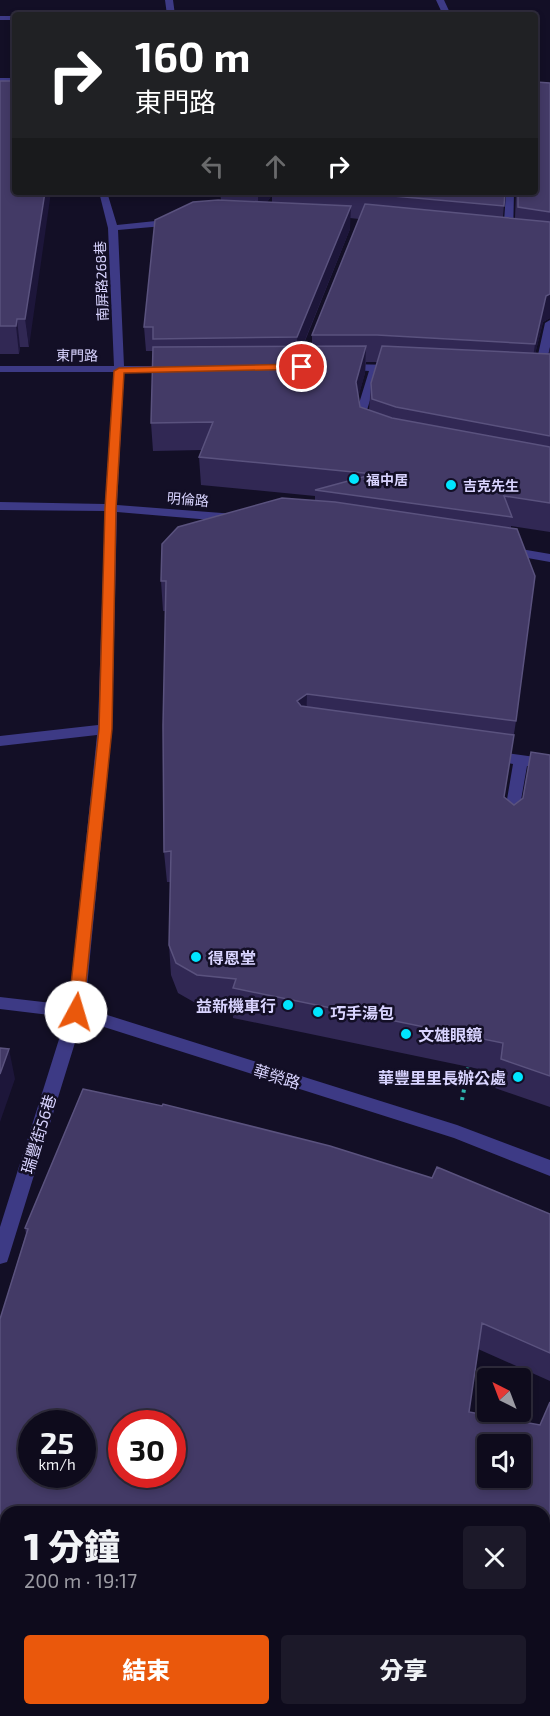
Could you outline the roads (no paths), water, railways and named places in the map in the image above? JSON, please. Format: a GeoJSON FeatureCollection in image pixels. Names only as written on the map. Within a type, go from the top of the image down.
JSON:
{"type":"FeatureCollection","features":[{"type":"Feature","properties":{"kind":"street","name":"南屏路268巷"},"geometry":{"type":"LineString","coordinates":[[105,195],[113,228],[119,371],[111,508],[105,729]]}},
{"type":"Feature","properties":{"kind":"street"},"geometry":{"type":"LineString","coordinates":[[497,236],[514,237],[510,195]]}},
{"type":"Feature","properties":{"kind":"street"},"geometry":{"type":"LineString","coordinates":[[113,228],[184,221]]}},
{"type":"Feature","properties":{"kind":"street"},"geometry":{"type":"LineString","coordinates":[[550,323],[532,376],[550,377]]}},
{"type":"Feature","properties":{"kind":"street"},"geometry":{"type":"LineString","coordinates":[[333,367],[410,369]]}},
{"type":"Feature","properties":{"kind":"street"},"geometry":{"type":"LineString","coordinates":[[372,433],[363,430],[362,410],[375,367]]}},
{"type":"Feature","properties":{"kind":"street","name":"東門路"},"geometry":{"type":"LineString","coordinates":[[0,369],[119,371],[188,369]]}},
{"type":"Feature","properties":{"kind":"street","name":"明倫路"},"geometry":{"type":"LineString","coordinates":[[0,506],[111,508],[251,520]]}},
{"type":"Feature","properties":{"kind":"street"},"geometry":{"type":"LineString","coordinates":[[502,550],[550,558]]}},
{"type":"Feature","properties":{"kind":"street"},"geometry":{"type":"LineString","coordinates":[[0,741],[105,729]]}},
{"type":"Feature","properties":{"kind":"street","name":"瑞豐街56巷"},"geometry":{"type":"LineString","coordinates":[[0,1256],[76,1012],[105,729]]}},
{"type":"Feature","properties":{"kind":"street"},"geometry":{"type":"LineString","coordinates":[[476,754],[550,764]]}},
{"type":"Feature","properties":{"kind":"street"},"geometry":{"type":"LineString","coordinates":[[509,828],[521,760]]}},
{"type":"Feature","properties":{"kind":"street","name":"華榮路"},"geometry":{"type":"LineString","coordinates":[[0,1004],[76,1012],[457,1132],[550,1168]]}},
{"type":"Feature","properties":{"kind":"place","name":"福中居"},"geometry":{"type":"Point","coordinates":[354,479]}},
{"type":"Feature","properties":{"kind":"place","name":"吉克先生"},"geometry":{"type":"Point","coordinates":[451,485]}},
{"type":"Feature","properties":{"kind":"place","name":"得恩堂"},"geometry":{"type":"Point","coordinates":[196,957]}},
{"type":"Feature","properties":{"kind":"place","name":"益新機車行"},"geometry":{"type":"Point","coordinates":[288,1005]}},
{"type":"Feature","properties":{"kind":"place","name":"巧手湯包"},"geometry":{"type":"Point","coordinates":[318,1012]}},
{"type":"Feature","properties":{"kind":"place","name":"文雄眼鏡"},"geometry":{"type":"Point","coordinates":[406,1034]}},
{"type":"Feature","properties":{"kind":"place","name":"華豐里里長辦公處"},"geometry":{"type":"Point","coordinates":[518,1077]}}]}
